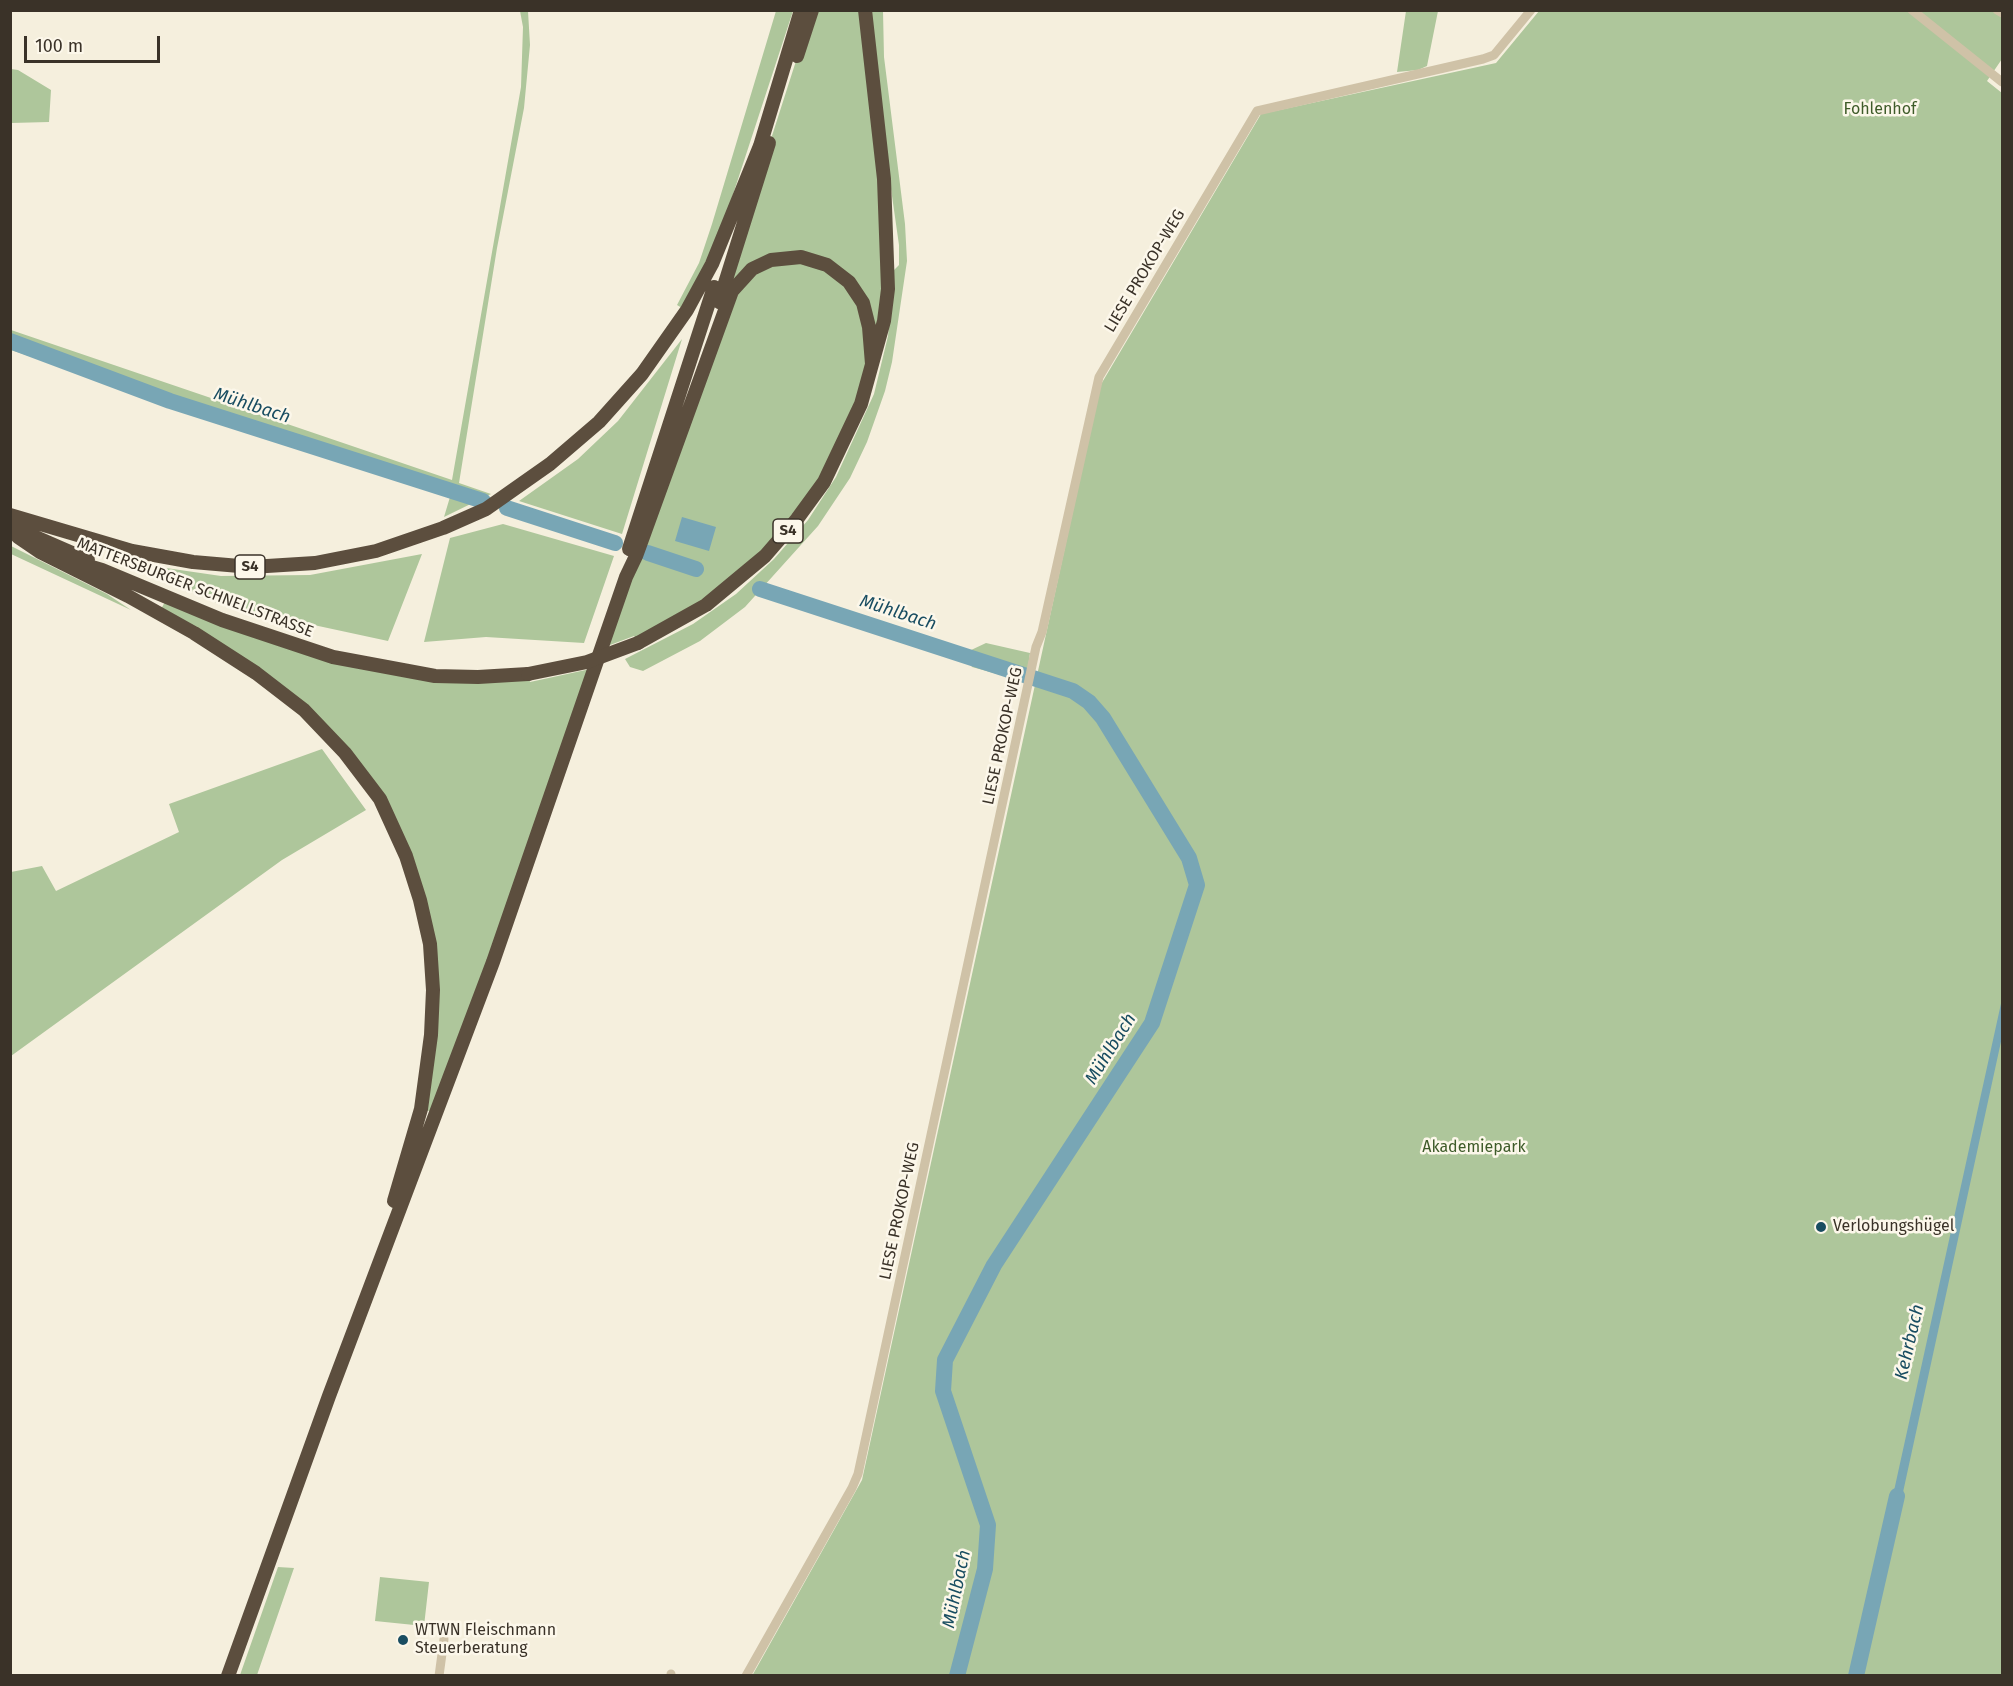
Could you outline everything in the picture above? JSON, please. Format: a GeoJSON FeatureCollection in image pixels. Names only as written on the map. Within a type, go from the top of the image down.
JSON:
{"type":"FeatureCollection","features":[{"type":"Feature","properties":{"kind":"highway","name":"MATTERSBURGER SCHNELLSTRASSE"},"geometry":{"type":"LineString","coordinates":[[10,515],[132,551],[194,562],[251,567],[315,563],[376,551],[443,528],[486,509],[550,464],[621,399],[658,353],[687,310],[712,264],[760,146],[801,10]]}},
{"type":"Feature","properties":{"kind":"highway"},"geometry":{"type":"LineString","coordinates":[[658,493],[812,10]]}},
{"type":"Feature","properties":{"kind":"highway","name":"MATTERSBURGER SCHNELLSTRASSE"},"geometry":{"type":"LineString","coordinates":[[13,532],[81,564],[102,570],[222,620],[333,657],[435,676],[478,677],[528,674],[587,662],[638,643],[684,620],[728,588],[787,532],[805,510],[837,458],[861,404],[886,300],[888,237],[884,179],[865,10]]}},
{"type":"Feature","properties":{"kind":"highway"},"geometry":{"type":"LineString","coordinates":[[626,577],[628,553],[760,146]]}},
{"type":"Feature","properties":{"kind":"highway"},"geometry":{"type":"LineString","coordinates":[[228,1676],[329,1396],[494,962],[626,577],[636,556],[727,299],[737,282],[752,269],[771,260],[792,256],[820,262],[842,276],[859,294],[866,310],[872,364]]}},
{"type":"Feature","properties":{"kind":"highway"},"geometry":{"type":"LineString","coordinates":[[13,532],[40,552],[128,596],[194,633],[256,673],[304,710],[345,753],[380,799],[406,856],[420,900],[430,944],[433,990],[431,1035],[421,1110],[409,1157],[329,1396]]}},
{"type":"Feature","properties":{"kind":"street","name":"LIESE PROKOP-WEG"},"geometry":{"type":"LineString","coordinates":[[746,1676],[858,1474],[1032,669],[1099,377],[1257,111],[1483,60],[1494,55],[1531,10]]}},
{"type":"Feature","properties":{"kind":"street"},"geometry":{"type":"LineString","coordinates":[[1997,10],[2002,13]]}},
{"type":"Feature","properties":{"kind":"street"},"geometry":{"type":"LineString","coordinates":[[1911,11],[2002,82]]}},
{"type":"Feature","properties":{"kind":"street"},"geometry":{"type":"LineString","coordinates":[[439,1676],[444,1639]]}},
{"type":"Feature","properties":{"kind":"green space"},"geometry":{"type":"Polygon","coordinates":[[[520,11],[528,11],[530,45],[524,108],[497,248],[459,483],[491,494],[444,517],[450,497],[11,350],[11,330],[452,480],[521,87],[523,27],[520,11]]]}},
{"type":"Feature","properties":{"kind":"green space"},"geometry":{"type":"Polygon","coordinates":[[[776,11],[793,11],[722,228],[706,267],[682,308],[677,305],[699,263],[776,11]]]}},
{"type":"Feature","properties":{"kind":"green space"},"geometry":{"type":"Polygon","coordinates":[[[812,11],[865,11],[888,289],[843,448],[751,569],[638,643],[634,636],[602,648],[727,299],[729,270],[812,11]]]}},
{"type":"Feature","properties":{"kind":"green space"},"geometry":{"type":"Polygon","coordinates":[[[871,11],[883,11],[884,57],[905,224],[907,261],[892,362],[885,391],[867,442],[850,478],[818,526],[745,607],[700,641],[643,671],[630,667],[625,659],[693,624],[736,594],[774,559],[808,520],[836,477],[874,394],[888,336],[894,270],[899,265],[899,245],[876,84],[871,11]]]}},
{"type":"Feature","properties":{"kind":"green space"},"geometry":{"type":"Polygon","coordinates":[[[1406,11],[1438,11],[1427,66],[1418,70],[1397,72],[1406,11]]]}},
{"type":"Feature","properties":{"kind":"green space","name":"Akademiepark"},"geometry":{"type":"Polygon","coordinates":[[[1539,11],[2002,11],[2002,59],[1987,81],[2002,93],[2002,1675],[752,1676],[862,1480],[1100,386],[1261,114],[1496,63],[1539,11]]]}},
{"type":"Feature","properties":{"kind":"green space"},"geometry":{"type":"Polygon","coordinates":[[[11,69],[18,70],[51,90],[49,122],[11,123],[11,69]]]}},
{"type":"Feature","properties":{"kind":"green space"},"geometry":{"type":"Polygon","coordinates":[[[682,339],[622,534],[519,501],[578,459],[618,421],[682,339]]]}},
{"type":"Feature","properties":{"kind":"green space"},"geometry":{"type":"Polygon","coordinates":[[[503,524],[614,556],[584,643],[486,637],[424,642],[450,538],[503,524]]]}},
{"type":"Feature","properties":{"kind":"green space"},"geometry":{"type":"Polygon","coordinates":[[[11,546],[107,594],[131,610],[11,554],[11,546]]]}},
{"type":"Feature","properties":{"kind":"green space"},"geometry":{"type":"Polygon","coordinates":[[[422,554],[388,641],[221,605],[132,563],[221,576],[310,575],[422,554]]]}},
{"type":"Feature","properties":{"kind":"green space"},"geometry":{"type":"Polygon","coordinates":[[[167,598],[390,669],[528,674],[530,682],[595,668],[437,1113],[421,1109],[430,944],[380,799],[304,710],[159,613],[167,598]]]}},
{"type":"Feature","properties":{"kind":"green space"},"geometry":{"type":"Polygon","coordinates":[[[986,643],[1030,653],[1026,682],[972,667],[968,658],[969,651],[986,643]]]}},
{"type":"Feature","properties":{"kind":"green space"},"geometry":{"type":"Polygon","coordinates":[[[322,749],[366,810],[282,860],[11,1056],[11,872],[42,866],[56,891],[179,832],[169,804],[322,749]]]}},
{"type":"Feature","properties":{"kind":"green space"},"geometry":{"type":"Polygon","coordinates":[[[278,1567],[294,1568],[257,1675],[240,1675],[278,1567]]]}},
{"type":"Feature","properties":{"kind":"green space"},"geometry":{"type":"Polygon","coordinates":[[[380,1577],[429,1582],[424,1626],[375,1621],[380,1577]]]}},
{"type":"Feature","properties":{"kind":"water"},"geometry":{"type":"Polygon","coordinates":[[[682,517],[716,527],[709,551],[675,541],[682,517]]]}},
{"type":"Feature","properties":{"kind":"water"},"geometry":{"type":"Polygon","coordinates":[[[2002,999],[2002,1037],[1895,1529],[1890,1509],[2002,999]]]}},
{"type":"Feature","properties":{"kind":"waterway","name":"Mühlbach"},"geometry":{"type":"LineString","coordinates":[[10,341],[170,401],[483,501]]}},
{"type":"Feature","properties":{"kind":"waterway","name":"Mühlbach"},"geometry":{"type":"LineString","coordinates":[[507,508],[615,543]]}},
{"type":"Feature","properties":{"kind":"waterway","name":"Mühlbach"},"geometry":{"type":"LineString","coordinates":[[648,553],[696,569]]}},
{"type":"Feature","properties":{"kind":"waterway","name":"Mühlbach"},"geometry":{"type":"LineString","coordinates":[[760,589],[1073,691],[1089,702],[1103,718],[1189,858],[1197,885],[1152,1023],[994,1265],[945,1360],[943,1391],[988,1525],[985,1569],[957,1676]]}},
{"type":"Feature","properties":{"kind":"waterway","name":"Kehrbach"},"geometry":{"type":"LineString","coordinates":[[1856,1676],[1897,1496]]}},
{"type":"Feature","properties":{"kind":"place","name":"Verlobungshügel"},"geometry":{"type":"Point","coordinates":[1821,1227]}},
{"type":"Feature","properties":{"kind":"place","name":"WTWN Fleischmann Steuerberatung"},"geometry":{"type":"Point","coordinates":[403,1640]}},
{"type":"Feature","properties":{"kind":"park label","name":"Fohlenhof"},"geometry":{"type":"Point","coordinates":[1880,110]}}]}
